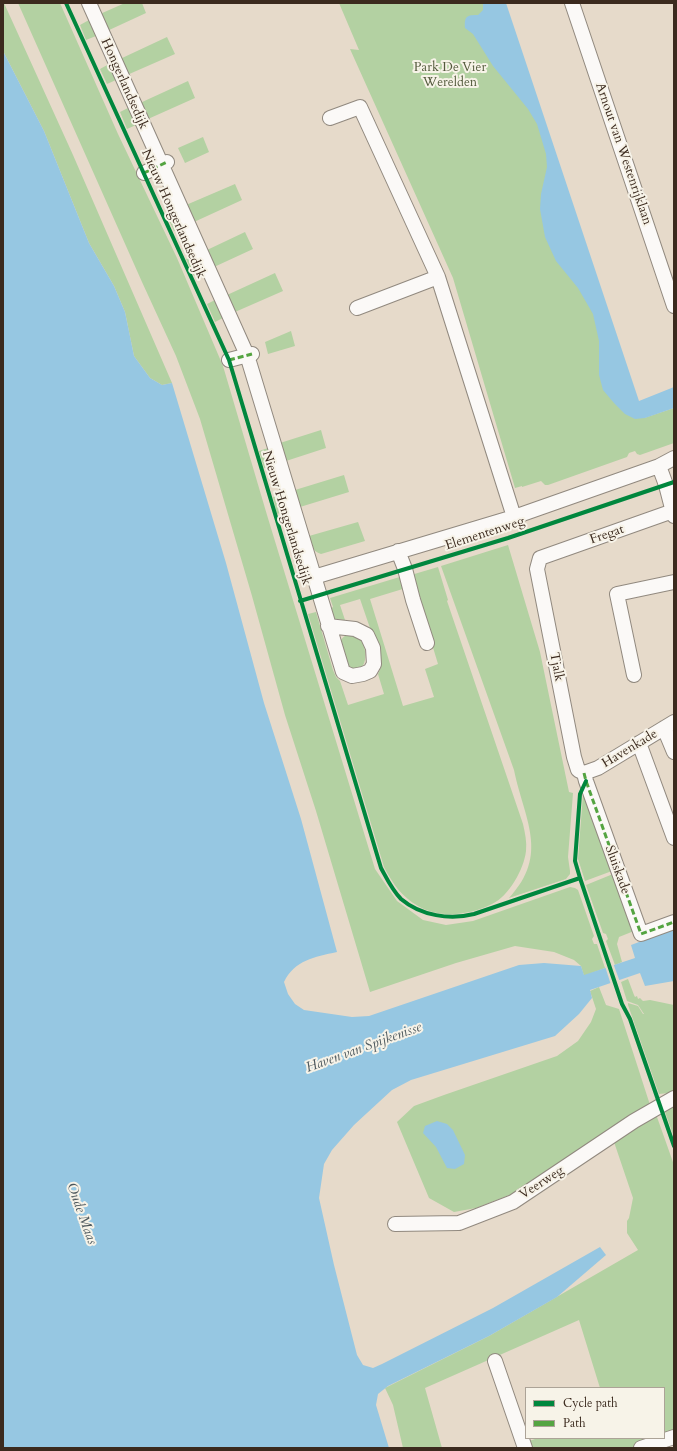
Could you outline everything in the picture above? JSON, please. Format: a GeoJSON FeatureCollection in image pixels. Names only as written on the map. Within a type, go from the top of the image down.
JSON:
{"type":"FeatureCollection","features":[{"type":"Feature","properties":{"kind":"street","name":"Hongerlandsedijk"},"geometry":{"type":"LineString","coordinates":[[89,3],[164,164],[250,355],[328,626]]}},
{"type":"Feature","properties":{"kind":"street","name":"Arnout van Westenrijklaan"},"geometry":{"type":"LineString","coordinates":[[572,3],[674,306]]}},
{"type":"Feature","properties":{"kind":"street"},"geometry":{"type":"LineString","coordinates":[[330,118],[360,107],[438,277],[514,517]]}},
{"type":"Feature","properties":{"kind":"street"},"geometry":{"type":"LineString","coordinates":[[144,173],[164,164]]}},
{"type":"Feature","properties":{"kind":"street"},"geometry":{"type":"LineString","coordinates":[[357,308],[438,277]]}},
{"type":"Feature","properties":{"kind":"street"},"geometry":{"type":"LineString","coordinates":[[229,360],[250,355]]}},
{"type":"Feature","properties":{"kind":"street","name":"Elementenweg"},"geometry":{"type":"LineString","coordinates":[[314,577],[514,517],[659,466],[674,458]]}},
{"type":"Feature","properties":{"kind":"street","name":"Elementenweg"},"geometry":{"type":"LineString","coordinates":[[659,466],[674,465]]}},
{"type":"Feature","properties":{"kind":"street","name":"Fregat"},"geometry":{"type":"LineString","coordinates":[[540,558],[673,514],[666,484],[659,466]]}},
{"type":"Feature","properties":{"kind":"street"},"geometry":{"type":"LineString","coordinates":[[398,551],[405,569],[427,643]]}},
{"type":"Feature","properties":{"kind":"street","name":"Tjalk"},"geometry":{"type":"LineString","coordinates":[[540,558],[536,569],[574,757],[578,770],[584,773]]}},
{"type":"Feature","properties":{"kind":"street"},"geometry":{"type":"LineString","coordinates":[[634,675],[617,594],[674,582]]}},
{"type":"Feature","properties":{"kind":"street"},"geometry":{"type":"LineString","coordinates":[[669,725],[674,752]]}},
{"type":"Feature","properties":{"kind":"street","name":"Havenkade"},"geometry":{"type":"LineString","coordinates":[[584,773],[598,768],[669,725]]}},
{"type":"Feature","properties":{"kind":"street"},"geometry":{"type":"LineString","coordinates":[[639,743],[674,838]]}},
{"type":"Feature","properties":{"kind":"street","name":"Sluiskade"},"geometry":{"type":"LineString","coordinates":[[584,773],[641,934],[674,922]]}},
{"type":"Feature","properties":{"kind":"street","name":"Veerweg"},"geometry":{"type":"LineString","coordinates":[[395,1224],[459,1223],[513,1202],[634,1121],[674,1098]]}},
{"type":"Feature","properties":{"kind":"street"},"geometry":{"type":"LineString","coordinates":[[495,1361],[525,1448]]}},
{"type":"Feature","properties":{"kind":"street"},"geometry":{"type":"LineString","coordinates":[[641,1448],[674,1437]]}},
{"type":"Feature","properties":{"kind":"green space"},"geometry":{"type":"Polygon","coordinates":[[[3,3],[73,155],[172,383],[162,385],[150,378],[134,356],[125,312],[114,286],[89,243],[44,131],[3,51],[3,3]]]}},
{"type":"Feature","properties":{"kind":"green space"},"geometry":{"type":"Polygon","coordinates":[[[18,3],[60,3],[118,134],[177,258],[223,366],[375,869],[397,901],[423,920],[446,925],[473,921],[570,887],[575,888],[578,890],[594,936],[592,939],[594,944],[597,944],[605,968],[584,976],[581,966],[574,960],[554,952],[515,946],[456,963],[370,992],[316,811],[285,715],[200,419],[176,356],[18,3]]]}},
{"type":"Feature","properties":{"kind":"green space"},"geometry":{"type":"Polygon","coordinates":[[[125,3],[142,3],[146,13],[107,31],[100,14],[125,3]]]}},
{"type":"Feature","properties":{"kind":"green space","name":"Park De Vier Werelden"},"geometry":{"type":"Polygon","coordinates":[[[339,3],[501,3],[644,418],[674,408],[674,443],[640,455],[635,451],[629,453],[627,457],[548,485],[545,485],[541,481],[515,488],[453,278],[350,49],[359,50],[339,3]]]}},
{"type":"Feature","properties":{"kind":"green space"},"geometry":{"type":"Polygon","coordinates":[[[89,20],[96,36],[86,40],[80,25],[89,20]]]}},
{"type":"Feature","properties":{"kind":"green space"},"geometry":{"type":"Polygon","coordinates":[[[167,37],[175,54],[127,75],[120,59],[167,37]]]}},
{"type":"Feature","properties":{"kind":"green space"},"geometry":{"type":"Polygon","coordinates":[[[109,64],[116,80],[107,84],[100,69],[109,64]]]}},
{"type":"Feature","properties":{"kind":"green space"},"geometry":{"type":"Polygon","coordinates":[[[188,81],[195,98],[148,119],[140,103],[188,81]]]}},
{"type":"Feature","properties":{"kind":"green space"},"geometry":{"type":"Polygon","coordinates":[[[128,108],[136,125],[127,129],[120,112],[128,108]]]}},
{"type":"Feature","properties":{"kind":"green space"},"geometry":{"type":"Polygon","coordinates":[[[203,137],[209,152],[185,163],[178,148],[203,137]]]}},
{"type":"Feature","properties":{"kind":"green space"},"geometry":{"type":"Polygon","coordinates":[[[235,184],[242,200],[194,222],[186,205],[235,184]]]}},
{"type":"Feature","properties":{"kind":"green space"},"geometry":{"type":"Polygon","coordinates":[[[175,210],[183,226],[174,231],[166,214],[175,210]]]}},
{"type":"Feature","properties":{"kind":"green space"},"geometry":{"type":"Polygon","coordinates":[[[245,232],[253,249],[214,267],[207,250],[245,232]]]}},
{"type":"Feature","properties":{"kind":"green space"},"geometry":{"type":"Polygon","coordinates":[[[195,255],[203,272],[194,276],[186,259],[195,255]]]}},
{"type":"Feature","properties":{"kind":"green space"},"geometry":{"type":"Polygon","coordinates":[[[275,273],[283,291],[235,312],[227,295],[275,273]]]}},
{"type":"Feature","properties":{"kind":"green space"},"geometry":{"type":"Polygon","coordinates":[[[215,300],[223,318],[215,322],[207,304],[215,300]]]}},
{"type":"Feature","properties":{"kind":"green space"},"geometry":{"type":"Polygon","coordinates":[[[291,331],[295,346],[268,354],[265,342],[291,331]]]}},
{"type":"Feature","properties":{"kind":"green space"},"geometry":{"type":"Polygon","coordinates":[[[321,430],[326,448],[286,461],[280,443],[321,430]]]}},
{"type":"Feature","properties":{"kind":"green space"},"geometry":{"type":"Polygon","coordinates":[[[268,448],[273,465],[264,468],[259,451],[268,448]]]}},
{"type":"Feature","properties":{"kind":"green space"},"geometry":{"type":"Polygon","coordinates":[[[344,475],[349,492],[300,507],[295,490],[344,475]]]}},
{"type":"Feature","properties":{"kind":"green space"},"geometry":{"type":"Polygon","coordinates":[[[282,494],[287,511],[277,514],[273,497],[282,494]]]}},
{"type":"Feature","properties":{"kind":"green space"},"geometry":{"type":"Polygon","coordinates":[[[358,522],[365,541],[321,554],[312,547],[309,536],[358,522]]]}},
{"type":"Feature","properties":{"kind":"green space"},"geometry":{"type":"Polygon","coordinates":[[[508,545],[540,652],[569,792],[573,793],[568,857],[570,874],[566,879],[509,898],[521,882],[528,866],[531,851],[531,836],[528,820],[514,770],[441,566],[508,545]]]}},
{"type":"Feature","properties":{"kind":"green space"},"geometry":{"type":"Polygon","coordinates":[[[438,567],[448,600],[447,601],[523,824],[526,844],[525,858],[519,874],[504,895],[492,904],[483,908],[455,914],[436,913],[418,906],[398,889],[384,867],[308,614],[316,612],[333,670],[336,677],[340,681],[348,705],[384,694],[378,674],[381,667],[381,660],[360,599],[340,605],[345,620],[335,619],[330,609],[333,607],[330,598],[403,576],[406,588],[370,599],[403,706],[434,697],[425,669],[438,664],[411,575],[438,567]]]}},
{"type":"Feature","properties":{"kind":"green space"},"geometry":{"type":"Polygon","coordinates":[[[350,634],[356,636],[364,645],[365,659],[364,664],[360,668],[355,669],[348,667],[340,648],[341,639],[350,634]]]}},
{"type":"Feature","properties":{"kind":"green space"},"geometry":{"type":"Polygon","coordinates":[[[583,794],[612,871],[585,881],[578,859],[583,794]]]}},
{"type":"Feature","properties":{"kind":"green space"},"geometry":{"type":"Polygon","coordinates":[[[613,874],[634,931],[619,937],[617,944],[622,962],[615,965],[606,941],[608,939],[606,934],[603,933],[586,885],[613,874]]]}},
{"type":"Feature","properties":{"kind":"green space"},"geometry":{"type":"Polygon","coordinates":[[[628,979],[635,997],[637,996],[638,999],[640,998],[643,1001],[650,1000],[674,1005],[674,1090],[669,1093],[659,1094],[628,1003],[638,1006],[644,1014],[638,1005],[627,1001],[621,982],[628,979]]]}},
{"type":"Feature","properties":{"kind":"green space"},"geometry":{"type":"Polygon","coordinates":[[[599,987],[606,1005],[619,1009],[651,1108],[517,1192],[476,1208],[454,1212],[429,1198],[397,1122],[414,1106],[557,1056],[578,1041],[591,1022],[596,1009],[590,991],[599,987]]]}},
{"type":"Feature","properties":{"kind":"green space"},"geometry":{"type":"Polygon","coordinates":[[[674,1103],[674,1137],[665,1112],[674,1103]]]}},
{"type":"Feature","properties":{"kind":"green space"},"geometry":{"type":"Polygon","coordinates":[[[653,1115],[657,1117],[674,1165],[674,1434],[665,1437],[665,1387],[600,1387],[579,1320],[425,1388],[442,1448],[403,1448],[393,1405],[385,1388],[489,1336],[638,1250],[627,1233],[627,1221],[633,1198],[613,1139],[653,1115]]]}},
{"type":"Feature","properties":{"kind":"green space"},"geometry":{"type":"Polygon","coordinates":[[[535,1439],[658,1439],[630,1448],[531,1448],[529,1441],[535,1439]]]}},
{"type":"Feature","properties":{"kind":"water"},"geometry":{"type":"Polygon","coordinates":[[[483,3],[506,3],[639,401],[674,387],[674,408],[645,418],[635,419],[625,414],[603,390],[599,375],[599,341],[593,314],[578,288],[556,261],[545,237],[540,209],[541,194],[547,167],[546,154],[537,124],[528,109],[493,66],[473,34],[465,28],[465,21],[467,17],[471,15],[478,15],[483,10],[483,3]]]}},
{"type":"Feature","properties":{"kind":"water"},"geometry":{"type":"Polygon","coordinates":[[[3,51],[44,131],[89,243],[114,286],[125,312],[134,356],[150,378],[162,385],[172,383],[226,563],[264,703],[301,819],[337,952],[306,961],[300,964],[288,975],[284,982],[288,994],[295,1004],[304,1010],[352,1017],[369,1016],[519,965],[544,963],[581,966],[584,975],[635,958],[631,945],[674,929],[674,981],[645,986],[640,973],[590,990],[592,998],[579,1014],[555,1036],[411,1080],[392,1090],[354,1125],[332,1150],[324,1164],[319,1198],[357,1355],[363,1365],[373,1368],[382,1364],[493,1308],[600,1247],[606,1255],[557,1297],[489,1336],[388,1386],[378,1394],[376,1405],[389,1448],[3,1448],[3,51]]]}},
{"type":"Feature","properties":{"kind":"water"},"geometry":{"type":"Polygon","coordinates":[[[437,1121],[447,1124],[453,1130],[465,1155],[464,1164],[455,1169],[447,1168],[436,1147],[423,1133],[425,1126],[437,1121]]]}},
{"type":"Feature","properties":{"kind":"pier"},"geometry":{"type":"Polygon","coordinates":[[[613,963],[620,982],[611,985],[605,966],[613,963]]]}},
{"type":"Feature","properties":{"kind":"marked path"},"geometry":{"type":"LineString","coordinates":[[144,173],[167,162]]}},
{"type":"Feature","properties":{"kind":"marked path"},"geometry":{"type":"LineString","coordinates":[[229,360],[252,354]]}},
{"type":"Feature","properties":{"kind":"marked path"},"geometry":{"type":"LineString","coordinates":[[584,773],[641,934],[674,922]]}},
{"type":"Feature","properties":{"kind":"cycle path","name":"Nieuw Hongerlandsedijk"},"geometry":{"type":"LineString","coordinates":[[66,3],[229,360],[381,868],[390,884],[401,899],[409,905],[427,913],[455,917],[474,914],[580,878]]}},
{"type":"Feature","properties":{"kind":"cycle path"},"geometry":{"type":"LineString","coordinates":[[300,601],[508,538],[674,482]]}},
{"type":"Feature","properties":{"kind":"cycle path"},"geometry":{"type":"LineString","coordinates":[[586,781],[580,794],[575,861],[622,1004],[630,1019],[674,1146]]}},
{"type":"Feature","properties":{"kind":"water label","name":"Haven van Spijkenisse"},"geometry":{"type":"Point","coordinates":[364,1048]}},
{"type":"Feature","properties":{"kind":"water label","name":"Oude Maas"},"geometry":{"type":"Point","coordinates":[81,1214]}}]}
